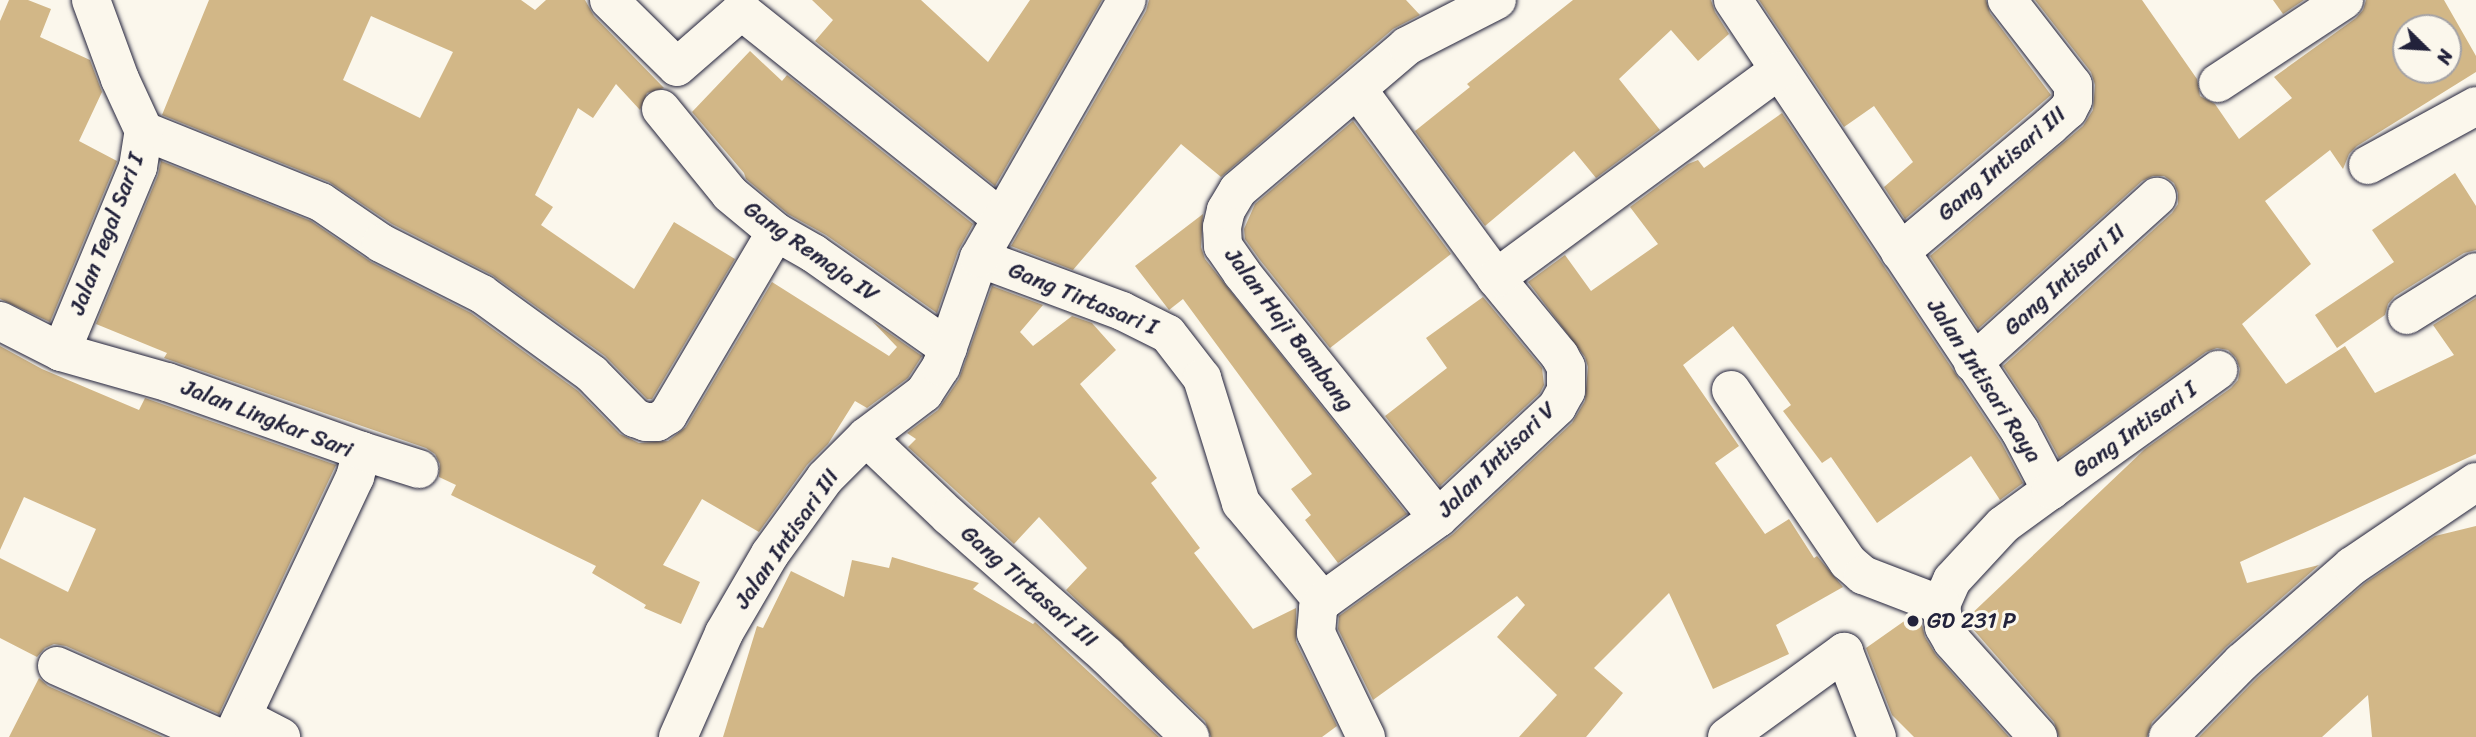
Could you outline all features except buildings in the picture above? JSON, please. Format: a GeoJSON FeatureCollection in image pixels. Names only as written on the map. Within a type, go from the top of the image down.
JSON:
{"type":"FeatureCollection","features":[{"type":"Feature","properties":{"kind":"street","name":"Jalan Tegal Sari I"},"geometry":{"type":"LineString","coordinates":[[61,352],[138,167],[145,131],[120,79],[91,0]]}},
{"type":"Feature","properties":{"kind":"street"},"geometry":{"type":"LineString","coordinates":[[609,0],[675,67],[679,67],[739,13],[744,13],[1001,218]]}},
{"type":"Feature","properties":{"kind":"street","name":"Jalan Intisari III"},"geometry":{"type":"LineString","coordinates":[[678,737],[744,594],[825,478],[866,437],[924,393],[948,348],[979,258],[1127,0]]}},
{"type":"Feature","properties":{"kind":"street","name":"Jalan Haji Bambang"},"geometry":{"type":"LineString","coordinates":[[1438,518],[1223,246],[1222,227],[1226,210],[1238,190],[1266,164],[1359,90],[1407,46],[1497,0]]}},
{"type":"Feature","properties":{"kind":"street","name":"Jalan Intisari Raya"},"geometry":{"type":"LineString","coordinates":[[1733,0],[2020,431],[2050,490],[2018,512],[1995,533],[1952,580],[1941,605]]}},
{"type":"Feature","properties":{"kind":"street","name":"Gang Intisari III"},"geometry":{"type":"LineString","coordinates":[[1900,253],[2050,126],[2068,110],[2073,100],[2073,85],[2007,0]]}},
{"type":"Feature","properties":{"kind":"street"},"geometry":{"type":"LineString","coordinates":[[2218,83],[2344,0]]}},
{"type":"Feature","properties":{"kind":"street"},"geometry":{"type":"LineString","coordinates":[[1359,90],[1496,278],[1778,71]]}},
{"type":"Feature","properties":{"kind":"street"},"geometry":{"type":"LineString","coordinates":[[2368,165],[2476,106]]}},
{"type":"Feature","properties":{"kind":"street","name":"Gang Remaja IV"},"geometry":{"type":"LineString","coordinates":[[661,109],[730,194],[776,232],[813,253],[948,348]]}},
{"type":"Feature","properties":{"kind":"street"},"geometry":{"type":"LineString","coordinates":[[145,131],[321,202],[381,243],[482,294],[592,374],[635,418],[646,422],[657,422],[668,415],[776,232]]}},
{"type":"Feature","properties":{"kind":"street","name":"Gang Intisari II"},"geometry":{"type":"LineString","coordinates":[[1973,363],[2157,197]]}},
{"type":"Feature","properties":{"kind":"street","name":"Gang Tirtasari I"},"geometry":{"type":"LineString","coordinates":[[979,258],[1122,311],[1168,334],[1202,378],[1241,503],[1323,601]]}},
{"type":"Feature","properties":{"kind":"street"},"geometry":{"type":"LineString","coordinates":[[2407,315],[2476,272]]}},
{"type":"Feature","properties":{"kind":"street","name":"Jalan Intisari V"},"geometry":{"type":"LineString","coordinates":[[1323,601],[1438,518],[1557,407],[1566,391],[1566,367],[1560,356],[1496,278]]}},
{"type":"Feature","properties":{"kind":"street","name":"Jalan Lingkar Sari"},"geometry":{"type":"LineString","coordinates":[[0,321],[61,352],[167,382],[362,451],[355,477],[230,730]]}},
{"type":"Feature","properties":{"kind":"street","name":"Gang Intisari I"},"geometry":{"type":"LineString","coordinates":[[2050,490],[2218,370]]}},
{"type":"Feature","properties":{"kind":"street"},"geometry":{"type":"LineString","coordinates":[[1731,390],[1848,562],[1863,575],[1941,605],[1944,627],[1952,641],[2038,737]]}},
{"type":"Feature","properties":{"kind":"street","name":"Gang Tirtasari III"},"geometry":{"type":"LineString","coordinates":[[866,437],[949,516],[1107,656],[1190,737]]}},
{"type":"Feature","properties":{"kind":"street"},"geometry":{"type":"LineString","coordinates":[[362,451],[419,469]]}},
{"type":"Feature","properties":{"kind":"street"},"geometry":{"type":"LineString","coordinates":[[2168,737],[2242,662],[2353,566],[2476,482]]}},
{"type":"Feature","properties":{"kind":"street"},"geometry":{"type":"LineString","coordinates":[[1323,601],[1315,617],[1315,633],[1366,737]]}},
{"type":"Feature","properties":{"kind":"street"},"geometry":{"type":"LineString","coordinates":[[1727,737],[1844,652],[1877,737]]}},
{"type":"Feature","properties":{"kind":"street"},"geometry":{"type":"LineString","coordinates":[[57,666],[230,730],[281,737]]}},
{"type":"Feature","properties":{"kind":"place","name":"GD 231 P"},"geometry":{"type":"Point","coordinates":[1913,621]}}]}
